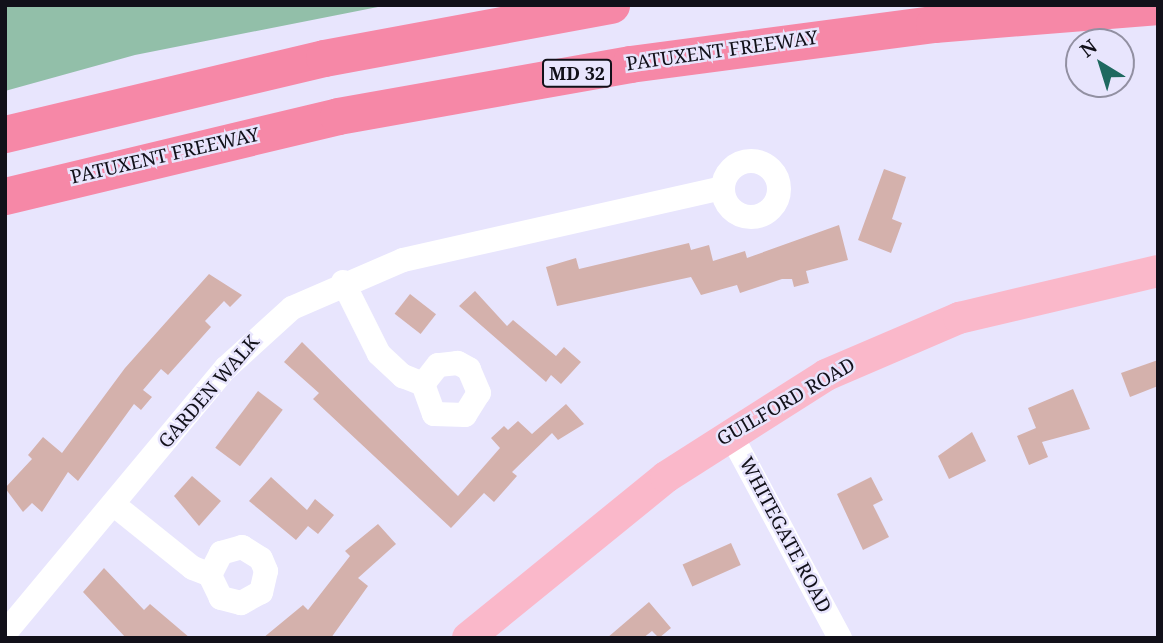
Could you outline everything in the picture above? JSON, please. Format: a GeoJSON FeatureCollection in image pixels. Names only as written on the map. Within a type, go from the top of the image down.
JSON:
{"type":"FeatureCollection","features":[{"type":"Feature","properties":{"kind":"highway"},"geometry":{"type":"LineString","coordinates":[[5,134],[324,58],[611,5]]}},
{"type":"Feature","properties":{"kind":"highway","name":"PATUXENT FREEWAY"},"geometry":{"type":"LineString","coordinates":[[5,196],[338,116],[616,66],[908,27],[1158,6]]}},
{"type":"Feature","properties":{"kind":"main road","name":"GUILFORD ROAD"},"geometry":{"type":"LineString","coordinates":[[468,638],[591,532],[730,433],[825,375],[909,336],[1008,303],[1158,271]]}},
{"type":"Feature","properties":{"kind":"street","name":"GARDEN WALK"},"geometry":{"type":"LineString","coordinates":[[5,633],[113,503],[268,326],[343,282],[403,260],[723,188]]}},
{"type":"Feature","properties":{"kind":"street"},"geometry":{"type":"LineString","coordinates":[[343,282],[379,354],[403,376],[423,384]]}},
{"type":"Feature","properties":{"kind":"street","name":"WHITEGATE ROAD"},"geometry":{"type":"LineString","coordinates":[[730,433],[840,638]]}},
{"type":"Feature","properties":{"kind":"street"},"geometry":{"type":"LineString","coordinates":[[113,503],[175,558],[210,576]]}},
{"type":"Feature","properties":{"kind":"green space"},"geometry":{"type":"Polygon","coordinates":[[[5,5],[388,5],[135,55],[5,91],[5,5]]]}},
{"type":"Feature","properties":{"kind":"building"},"geometry":{"type":"Polygon","coordinates":[[[884,169],[906,177],[892,219],[902,223],[891,253],[858,240],[884,169]]]}},
{"type":"Feature","properties":{"kind":"building"},"geometry":{"type":"Polygon","coordinates":[[[839,225],[848,260],[806,271],[809,283],[794,287],[792,279],[782,279],[740,293],[737,285],[701,295],[691,277],[557,306],[546,267],[576,258],[579,269],[689,243],[691,250],[709,245],[713,261],[745,251],[747,258],[839,225]]]}},
{"type":"Feature","properties":{"kind":"building"},"geometry":{"type":"Polygon","coordinates":[[[209,274],[242,295],[230,307],[224,301],[205,321],[211,327],[168,375],[161,369],[143,390],[152,397],[141,410],[134,404],[78,481],[68,472],[42,512],[32,503],[23,512],[5,488],[32,459],[28,455],[43,437],[62,453],[125,368],[209,274]]]}},
{"type":"Feature","properties":{"kind":"building"},"geometry":{"type":"Polygon","coordinates":[[[475,291],[507,326],[513,320],[556,356],[564,347],[581,362],[561,384],[551,375],[546,382],[459,306],[475,291]]]}},
{"type":"Feature","properties":{"kind":"building"},"geometry":{"type":"Polygon","coordinates":[[[410,294],[436,314],[421,334],[395,314],[410,294]]]}},
{"type":"Feature","properties":{"kind":"building"},"geometry":{"type":"Polygon","coordinates":[[[302,342],[458,496],[500,448],[491,438],[504,426],[508,430],[518,421],[532,434],[566,404],[584,424],[558,440],[552,433],[512,472],[517,476],[494,502],[484,493],[451,528],[313,399],[319,393],[284,362],[302,342]]]}},
{"type":"Feature","properties":{"kind":"building"},"geometry":{"type":"Polygon","coordinates":[[[1158,360],[1158,386],[1130,397],[1121,373],[1158,360]]]}},
{"type":"Feature","properties":{"kind":"building"},"geometry":{"type":"Polygon","coordinates":[[[1073,389],[1090,429],[1042,442],[1048,457],[1029,465],[1017,436],[1036,428],[1028,408],[1073,389]]]}},
{"type":"Feature","properties":{"kind":"building"},"geometry":{"type":"Polygon","coordinates":[[[258,391],[283,410],[240,466],[215,448],[258,391]]]}},
{"type":"Feature","properties":{"kind":"building"},"geometry":{"type":"Polygon","coordinates":[[[972,432],[986,461],[949,479],[938,456],[972,432]]]}},
{"type":"Feature","properties":{"kind":"building"},"geometry":{"type":"Polygon","coordinates":[[[192,476],[221,501],[199,526],[174,496],[192,476]]]}},
{"type":"Feature","properties":{"kind":"building"},"geometry":{"type":"Polygon","coordinates":[[[271,477],[307,510],[315,499],[334,515],[318,534],[308,526],[296,540],[249,501],[271,477]]]}},
{"type":"Feature","properties":{"kind":"building"},"geometry":{"type":"Polygon","coordinates":[[[871,477],[883,500],[873,505],[889,537],[863,550],[837,494],[871,477]]]}},
{"type":"Feature","properties":{"kind":"building"},"geometry":{"type":"Polygon","coordinates":[[[378,524],[396,544],[358,578],[368,586],[331,638],[263,638],[303,605],[308,610],[350,556],[345,551],[378,524]]]}},
{"type":"Feature","properties":{"kind":"building"},"geometry":{"type":"Polygon","coordinates":[[[731,543],[741,565],[692,586],[683,565],[731,543]]]}},
{"type":"Feature","properties":{"kind":"building"},"geometry":{"type":"Polygon","coordinates":[[[104,568],[144,610],[150,604],[190,638],[126,638],[83,592],[104,568]]]}},
{"type":"Feature","properties":{"kind":"building"},"geometry":{"type":"Polygon","coordinates":[[[649,602],[671,628],[659,638],[652,631],[643,638],[607,638],[649,602]]]}}]}
